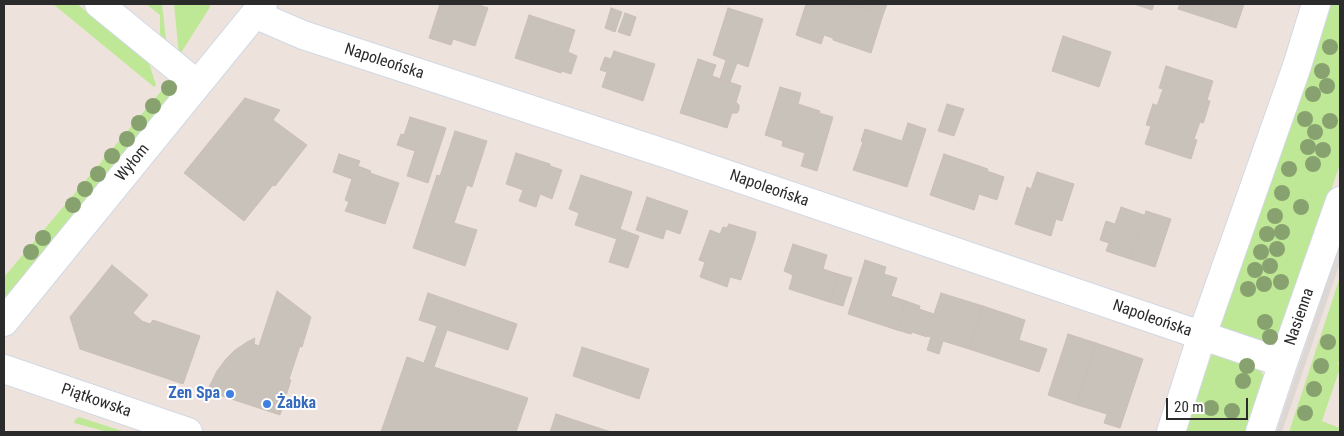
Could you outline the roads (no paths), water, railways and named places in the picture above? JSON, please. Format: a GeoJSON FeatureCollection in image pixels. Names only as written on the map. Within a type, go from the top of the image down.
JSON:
{"type":"FeatureCollection","features":[{"type":"Feature","properties":{"kind":"street"},"geometry":{"type":"LineString","coordinates":[[99,4],[196,84]]}},
{"type":"Feature","properties":{"kind":"street"},"geometry":{"type":"LineString","coordinates":[[1171,432],[1202,335],[1297,66],[1316,4]]}},
{"type":"Feature","properties":{"kind":"street","name":"Wyłom"},"geometry":{"type":"LineString","coordinates":[[4,322],[259,8]]}},
{"type":"Feature","properties":{"kind":"street","name":"Napoleońska"},"geometry":{"type":"LineString","coordinates":[[259,8],[266,19],[303,35],[679,158],[1283,363]]}},
{"type":"Feature","properties":{"kind":"street","name":"Nasienna"},"geometry":{"type":"LineString","coordinates":[[1260,432],[1340,203]]}},
{"type":"Feature","properties":{"kind":"street","name":"Piątkowska"},"geometry":{"type":"LineString","coordinates":[[4,369],[188,432]]}},
{"type":"Feature","properties":{"kind":"place","name":"Zen Spa"},"geometry":{"type":"Point","coordinates":[230,394]}},
{"type":"Feature","properties":{"kind":"place","name":"Żabka"},"geometry":{"type":"Point","coordinates":[267,404]}}]}
